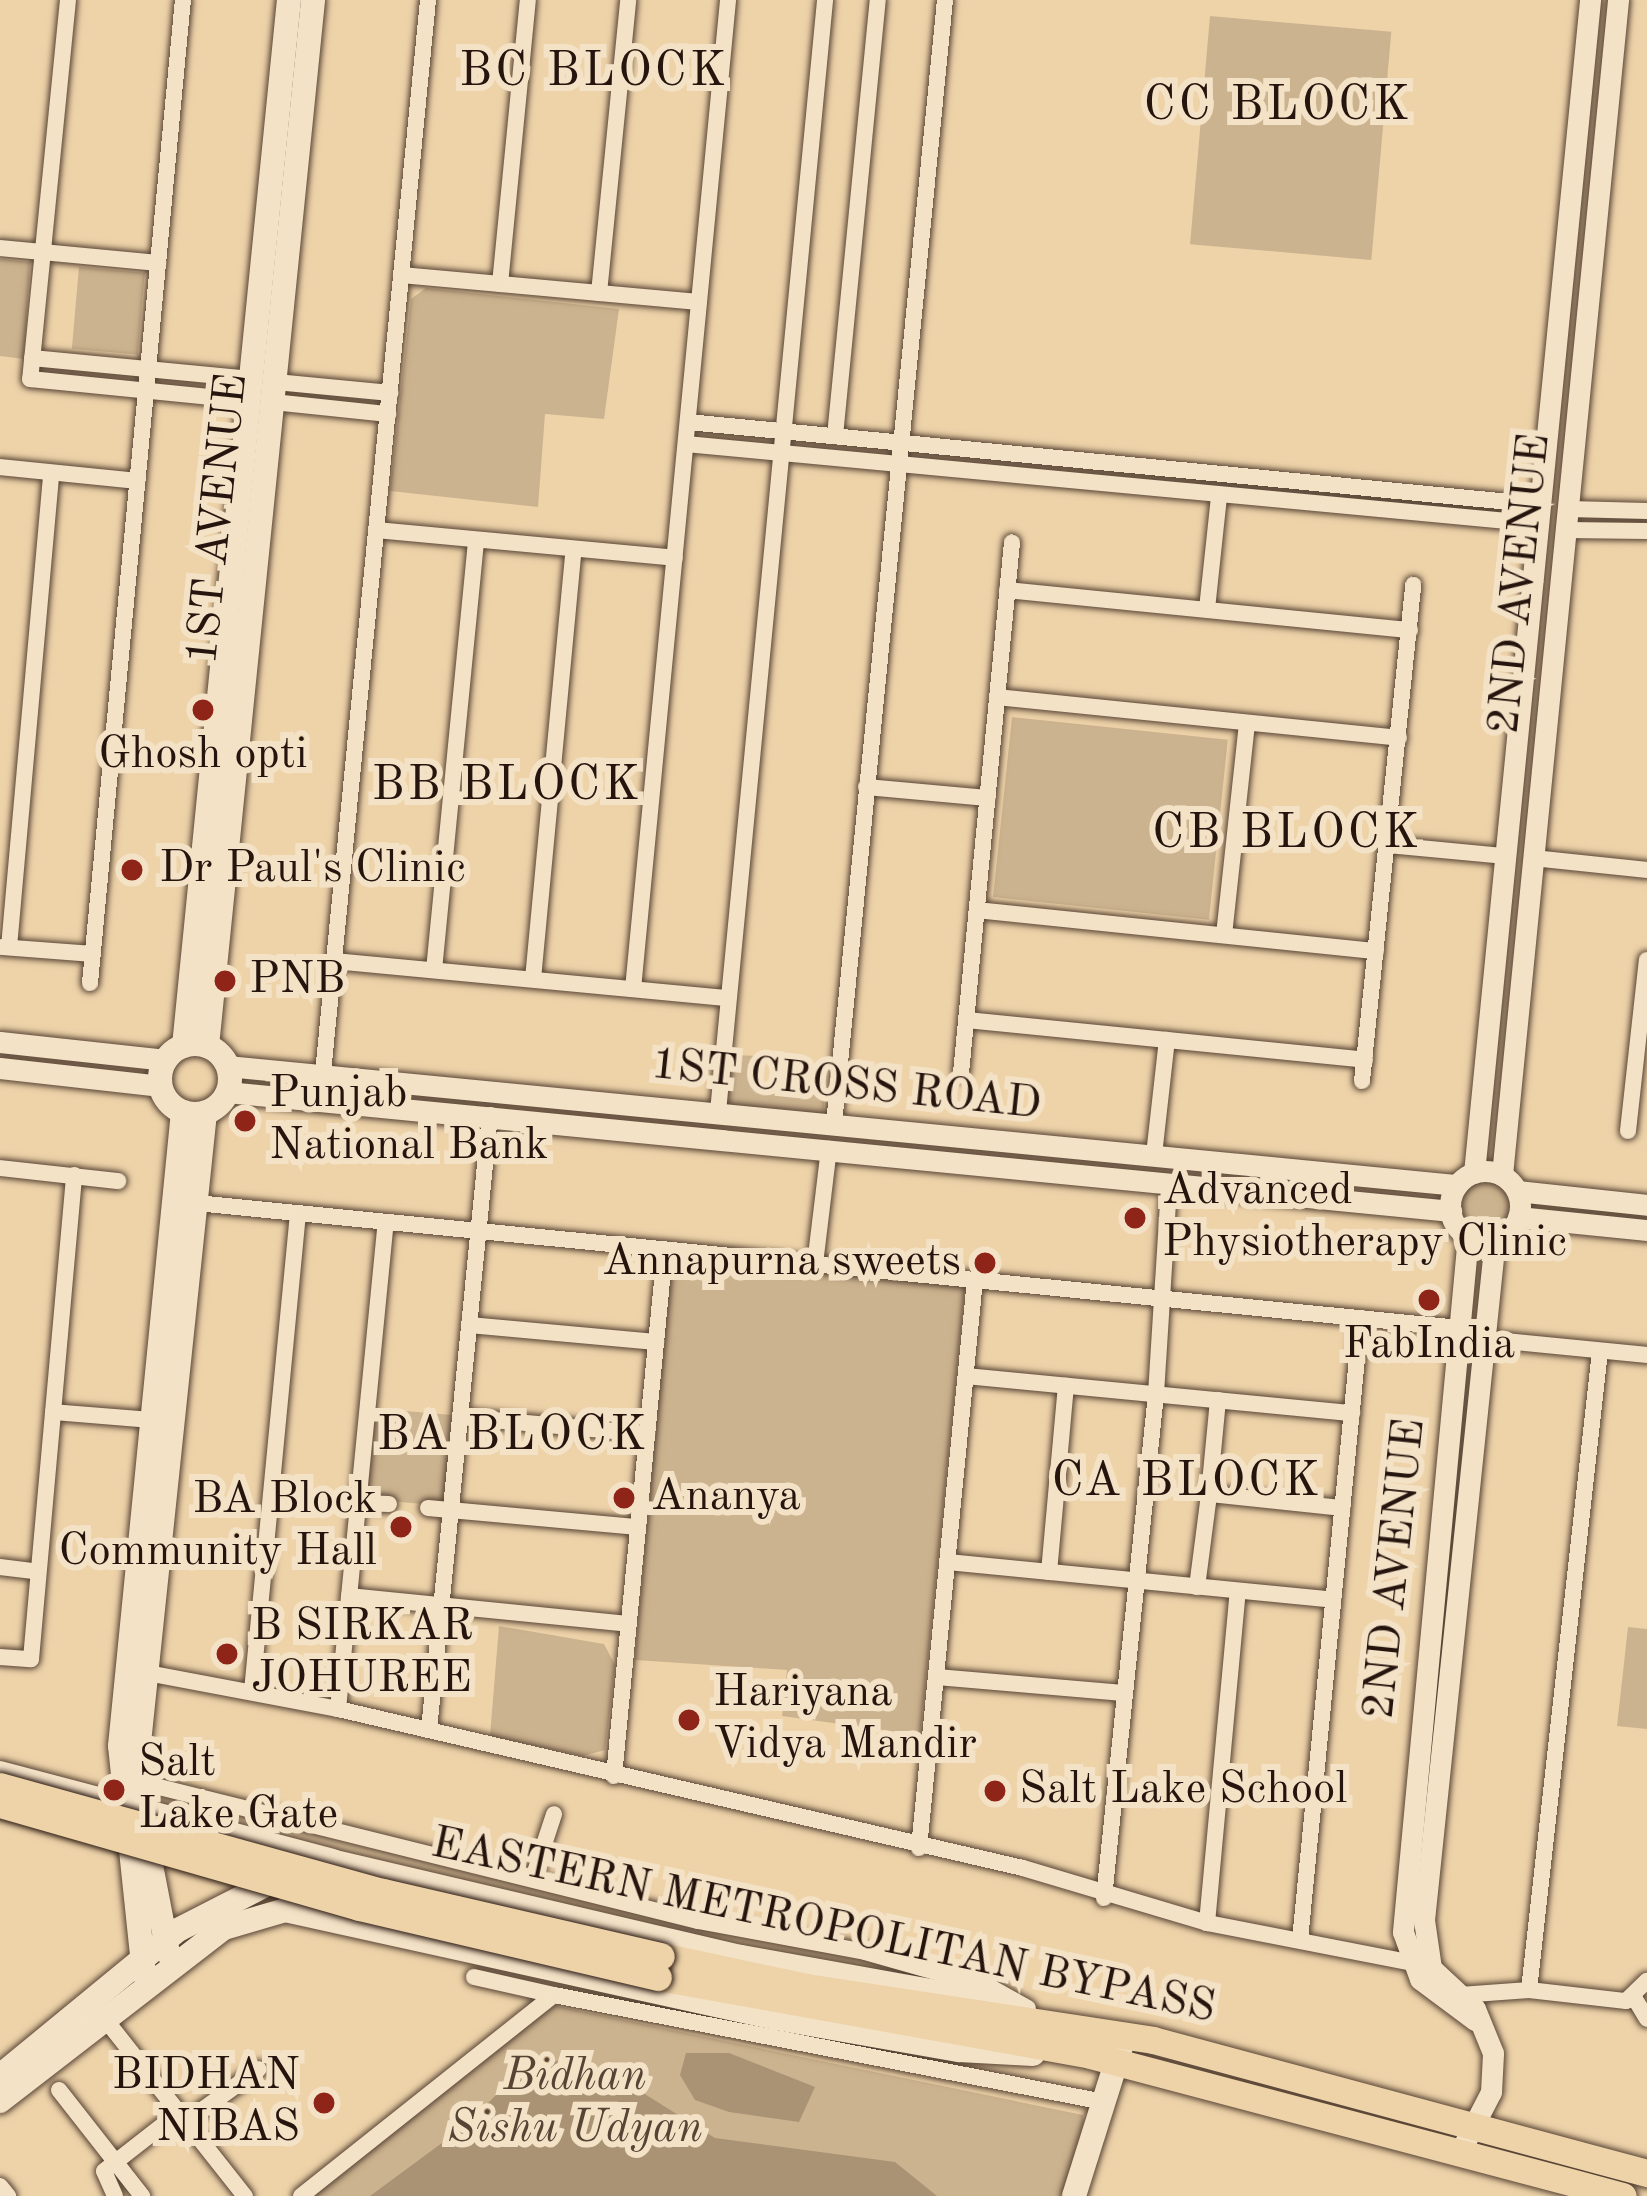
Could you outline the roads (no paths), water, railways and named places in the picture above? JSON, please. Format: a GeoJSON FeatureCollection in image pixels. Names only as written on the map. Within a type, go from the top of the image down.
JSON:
{"type":"FeatureCollection","features":[{"type":"Feature","properties":{"kind":"main road","name":"1ST AVENUE"},"geometry":{"type":"LineString","coordinates":[[179,1060],[219,813],[262,391],[289,0]]}},
{"type":"Feature","properties":{"kind":"main road","name":"1ST AVENUE"},"geometry":{"type":"LineString","coordinates":[[262,391],[313,0]]}},
{"type":"Feature","properties":{"kind":"main road"},"geometry":{"type":"LineString","coordinates":[[132,1795],[148,1673],[194,1112],[227,1079],[179,1060]]}},
{"type":"Feature","properties":{"kind":"main road"},"geometry":{"type":"LineString","coordinates":[[0,2101],[105,2019],[143,1974],[132,1795],[153,1420],[196,1203],[194,1112],[179,1060]]}},
{"type":"Feature","properties":{"kind":"main road","name":"EASTERN METROPOLITAN BYPASS"},"geometry":{"type":"LineString","coordinates":[[0,1773],[132,1795],[335,1862],[741,1957],[1028,2008],[1110,2050],[1623,2196]]}},
{"type":"Feature","properties":{"kind":"main road"},"geometry":{"type":"LineString","coordinates":[[0,1786],[659,1967],[807,1988],[1110,2050]]}},
{"type":"Feature","properties":{"kind":"main road"},"geometry":{"type":"LineString","coordinates":[[0,1804],[358,1907],[1110,2050]]}},
{"type":"Feature","properties":{"kind":"main road"},"geometry":{"type":"LineString","coordinates":[[0,1818],[138,1855]]}},
{"type":"Feature","properties":{"kind":"main road"},"geometry":{"type":"LineString","coordinates":[[138,1855],[169,1955]]}},
{"type":"Feature","properties":{"kind":"main road"},"geometry":{"type":"LineString","coordinates":[[0,2076],[169,1955],[244,1894],[335,1862]]}},
{"type":"Feature","properties":{"kind":"main road","name":"EASTERN METROPOLITAN BYPASS"},"geometry":{"type":"LineString","coordinates":[[169,1955],[248,1917],[305,1910],[808,2024],[959,2050],[1110,2050],[1478,2114],[1647,2173]]}},
{"type":"Feature","properties":{"kind":"main road"},"geometry":{"type":"LineString","coordinates":[[1074,2196],[1103,2102],[1110,2050]]}},
{"type":"Feature","properties":{"kind":"street"},"geometry":{"type":"LineString","coordinates":[[68,0],[30,379],[146,391],[390,393]]}},
{"type":"Feature","properties":{"kind":"street"},"geometry":{"type":"LineString","coordinates":[[90,983],[183,0]]}},
{"type":"Feature","properties":{"kind":"street"},"geometry":{"type":"LineString","coordinates":[[323,1073],[428,0]]}},
{"type":"Feature","properties":{"kind":"street"},"geometry":{"type":"LineString","coordinates":[[500,284],[528,0]]}},
{"type":"Feature","properties":{"kind":"street"},"geometry":{"type":"LineString","coordinates":[[599,293],[628,0]]}},
{"type":"Feature","properties":{"kind":"street"},"geometry":{"type":"LineString","coordinates":[[633,989],[728,0]]}},
{"type":"Feature","properties":{"kind":"street"},"geometry":{"type":"LineString","coordinates":[[718,1112],[825,0]]}},
{"type":"Feature","properties":{"kind":"street"},"geometry":{"type":"LineString","coordinates":[[835,436],[878,0]]}},
{"type":"Feature","properties":{"kind":"street"},"geometry":{"type":"LineString","coordinates":[[834,1124],[944,0]]}},
{"type":"Feature","properties":{"kind":"street","name":"2ND AVENUE"},"geometry":{"type":"LineString","coordinates":[[1466,1179],[1505,856],[1590,0]]}},
{"type":"Feature","properties":{"kind":"street","name":"2ND AVENUE"},"geometry":{"type":"LineString","coordinates":[[1509,1183],[1533,858],[1618,0]]}},
{"type":"Feature","properties":{"kind":"street"},"geometry":{"type":"LineString","coordinates":[[0,248],[158,262]]}},
{"type":"Feature","properties":{"kind":"street"},"geometry":{"type":"LineString","coordinates":[[401,275],[699,302]]}},
{"type":"Feature","properties":{"kind":"street"},"geometry":{"type":"LineString","coordinates":[[32,358],[148,369],[388,414]]}},
{"type":"Feature","properties":{"kind":"street"},"geometry":{"type":"LineString","coordinates":[[688,422],[1116,464],[1539,514]]}},
{"type":"Feature","properties":{"kind":"street"},"geometry":{"type":"LineString","coordinates":[[1547,436],[1574,440]]}},
{"type":"Feature","properties":{"kind":"street"},"geometry":{"type":"LineString","coordinates":[[686,444],[1219,496],[1539,514]]}},
{"type":"Feature","properties":{"kind":"street"},"geometry":{"type":"LineString","coordinates":[[1115,486],[1116,464]]}},
{"type":"Feature","properties":{"kind":"street"},"geometry":{"type":"LineString","coordinates":[[0,467],[137,482]]}},
{"type":"Feature","properties":{"kind":"street"},"geometry":{"type":"LineString","coordinates":[[51,472],[5,947],[92,954]]}},
{"type":"Feature","properties":{"kind":"street"},"geometry":{"type":"LineString","coordinates":[[1207,610],[1219,496]]}},
{"type":"Feature","properties":{"kind":"street"},"geometry":{"type":"LineString","coordinates":[[1568,519],[1647,511]]}},
{"type":"Feature","properties":{"kind":"street"},"geometry":{"type":"LineString","coordinates":[[1568,519],[1647,531]]}},
{"type":"Feature","properties":{"kind":"street"},"geometry":{"type":"LineString","coordinates":[[376,530],[675,558]]}},
{"type":"Feature","properties":{"kind":"street"},"geometry":{"type":"LineString","coordinates":[[434,970],[476,540]]}},
{"type":"Feature","properties":{"kind":"street"},"geometry":{"type":"LineString","coordinates":[[962,1073],[1012,542]]}},
{"type":"Feature","properties":{"kind":"street"},"geometry":{"type":"LineString","coordinates":[[532,979],[574,549]]}},
{"type":"Feature","properties":{"kind":"street"},"geometry":{"type":"LineString","coordinates":[[1362,1081],[1413,585]]}},
{"type":"Feature","properties":{"kind":"street"},"geometry":{"type":"LineString","coordinates":[[1007,590],[1410,630]]}},
{"type":"Feature","properties":{"kind":"street"},"geometry":{"type":"LineString","coordinates":[[997,697],[1399,738]]}},
{"type":"Feature","properties":{"kind":"street"},"geometry":{"type":"LineString","coordinates":[[1224,935],[1247,723]]}},
{"type":"Feature","properties":{"kind":"street"},"geometry":{"type":"LineString","coordinates":[[866,787],[988,799]]}},
{"type":"Feature","properties":{"kind":"street"},"geometry":{"type":"LineString","coordinates":[[1388,845],[1505,856]]}},
{"type":"Feature","properties":{"kind":"street"},"geometry":{"type":"LineString","coordinates":[[1533,858],[1647,870]]}},
{"type":"Feature","properties":{"kind":"street"},"geometry":{"type":"LineString","coordinates":[[977,910],[1376,951]]}},
{"type":"Feature","properties":{"kind":"street"},"geometry":{"type":"LineString","coordinates":[[1628,1132],[1641,1083],[1647,960]]}},
{"type":"Feature","properties":{"kind":"street"},"geometry":{"type":"LineString","coordinates":[[334,961],[728,998]]}},
{"type":"Feature","properties":{"kind":"street"},"geometry":{"type":"LineString","coordinates":[[967,1019],[1365,1060]]}},
{"type":"Feature","properties":{"kind":"street"},"geometry":{"type":"LineString","coordinates":[[1154,1155],[1167,1040]]}},
{"type":"Feature","properties":{"kind":"street"},"geometry":{"type":"LineString","coordinates":[[0,1042],[179,1060]]}},
{"type":"Feature","properties":{"kind":"street"},"geometry":{"type":"LineString","coordinates":[[0,1068],[179,1060]]}},
{"type":"Feature","properties":{"kind":"street","name":"1ST CROSS ROAD"},"geometry":{"type":"LineString","coordinates":[[227,1079],[323,1073],[1270,1167],[1466,1179]]}},
{"type":"Feature","properties":{"kind":"street","name":"1ST CROSS ROAD"},"geometry":{"type":"LineString","coordinates":[[227,1079],[490,1115],[1169,1186],[1451,1210]]}},
{"type":"Feature","properties":{"kind":"street"},"geometry":{"type":"LineString","coordinates":[[630,1129],[632,1104]]}},
{"type":"Feature","properties":{"kind":"street"},"geometry":{"type":"LineString","coordinates":[[429,1730],[490,1115]]}},
{"type":"Feature","properties":{"kind":"street"},"geometry":{"type":"LineString","coordinates":[[815,1264],[829,1149]]}},
{"type":"Feature","properties":{"kind":"street"},"geometry":{"type":"LineString","coordinates":[[1268,1192],[1270,1167]]}},
{"type":"Feature","properties":{"kind":"street"},"geometry":{"type":"LineString","coordinates":[[0,1168],[118,1181]]}},
{"type":"Feature","properties":{"kind":"street"},"geometry":{"type":"LineString","coordinates":[[0,1657],[31,1659],[74,1175]]}},
{"type":"Feature","properties":{"kind":"street"},"geometry":{"type":"LineString","coordinates":[[1518,1217],[1496,1239],[1468,1236],[1451,1210],[1466,1179],[1647,1205]]}},
{"type":"Feature","properties":{"kind":"street"},"geometry":{"type":"LineString","coordinates":[[1509,1183],[1518,1217]]}},
{"type":"Feature","properties":{"kind":"street"},"geometry":{"type":"LineString","coordinates":[[1104,1898],[1156,1394],[1169,1186]]}},
{"type":"Feature","properties":{"kind":"street"},"geometry":{"type":"LineString","coordinates":[[196,1203],[1459,1328]]}},
{"type":"Feature","properties":{"kind":"street"},"geometry":{"type":"LineString","coordinates":[[252,1691],[298,1214]]}},
{"type":"Feature","properties":{"kind":"street"},"geometry":{"type":"LineString","coordinates":[[1518,1217],[1647,1230]]}},
{"type":"Feature","properties":{"kind":"street"},"geometry":{"type":"LineString","coordinates":[[338,1708],[386,1222]]}},
{"type":"Feature","properties":{"kind":"street","name":"2ND AVENUE"},"geometry":{"type":"LineString","coordinates":[[1408,1962],[1411,1813],[1468,1236]]}},
{"type":"Feature","properties":{"kind":"street","name":"2ND AVENUE"},"geometry":{"type":"LineString","coordinates":[[1461,2150],[1478,2114],[1493,2053],[1460,1995],[1431,1968],[1424,1920],[1496,1239]]}},
{"type":"Feature","properties":{"kind":"street"},"geometry":{"type":"LineString","coordinates":[[614,1776],[665,1250]]}},
{"type":"Feature","properties":{"kind":"street"},"geometry":{"type":"LineString","coordinates":[[920,1848],[975,1280]]}},
{"type":"Feature","properties":{"kind":"street"},"geometry":{"type":"LineString","coordinates":[[1300,1940],[1361,1318]]}},
{"type":"Feature","properties":{"kind":"street"},"geometry":{"type":"LineString","coordinates":[[469,1325],[656,1342]]}},
{"type":"Feature","properties":{"kind":"street"},"geometry":{"type":"LineString","coordinates":[[1485,1339],[1647,1355]]}},
{"type":"Feature","properties":{"kind":"street"},"geometry":{"type":"LineString","coordinates":[[1529,1990],[1600,1351]]}},
{"type":"Feature","properties":{"kind":"street"},"geometry":{"type":"LineString","coordinates":[[966,1376],[1352,1413]]}},
{"type":"Feature","properties":{"kind":"street"},"geometry":{"type":"LineString","coordinates":[[1049,1572],[1066,1386]]}},
{"type":"Feature","properties":{"kind":"street"},"geometry":{"type":"LineString","coordinates":[[1197,1586],[1219,1400]]}},
{"type":"Feature","properties":{"kind":"street"},"geometry":{"type":"LineString","coordinates":[[53,1412],[153,1420]]}},
{"type":"Feature","properties":{"kind":"street"},"geometry":{"type":"LineString","coordinates":[[460,1418],[647,1435]]}},
{"type":"Feature","properties":{"kind":"street"},"geometry":{"type":"LineString","coordinates":[[1208,1493],[1342,1508]]}},
{"type":"Feature","properties":{"kind":"street"},"geometry":{"type":"LineString","coordinates":[[358,1503],[389,1504]]}},
{"type":"Feature","properties":{"kind":"street"},"geometry":{"type":"LineString","coordinates":[[428,1508],[638,1527]]}},
{"type":"Feature","properties":{"kind":"street"},"geometry":{"type":"LineString","coordinates":[[947,1562],[1333,1600]]}},
{"type":"Feature","properties":{"kind":"street"},"geometry":{"type":"LineString","coordinates":[[0,1568],[38,1572]]}},
{"type":"Feature","properties":{"kind":"street"},"geometry":{"type":"LineString","coordinates":[[1207,1923],[1238,1591]]}},
{"type":"Feature","properties":{"kind":"street"},"geometry":{"type":"LineString","coordinates":[[349,1596],[628,1624]]}},
{"type":"Feature","properties":{"kind":"street"},"geometry":{"type":"LineString","coordinates":[[148,1673],[338,1708],[920,1848],[1023,1868],[1104,1898],[1207,1923],[1408,1962],[1433,1994],[1475,2020]]}},
{"type":"Feature","properties":{"kind":"street"},"geometry":{"type":"LineString","coordinates":[[936,1677],[1124,1693]]}},
{"type":"Feature","properties":{"kind":"street"},"geometry":{"type":"LineString","coordinates":[[132,1795],[534,1875],[698,1921],[865,1952],[992,1988],[1028,2008]]}},
{"type":"Feature","properties":{"kind":"street"},"geometry":{"type":"LineString","coordinates":[[534,1875],[554,1814]]}},
{"type":"Feature","properties":{"kind":"street"},"geometry":{"type":"LineString","coordinates":[[474,1977],[1103,2102]]}},
{"type":"Feature","properties":{"kind":"street"},"geometry":{"type":"LineString","coordinates":[[1635,1999],[1647,1981]]}},
{"type":"Feature","properties":{"kind":"street"},"geometry":{"type":"LineString","coordinates":[[1460,1995],[1529,1990],[1635,1999]]}},
{"type":"Feature","properties":{"kind":"street"},"geometry":{"type":"LineString","coordinates":[[301,2196],[554,1995]]}},
{"type":"Feature","properties":{"kind":"street"},"geometry":{"type":"LineString","coordinates":[[1635,1999],[1647,2019]]}},
{"type":"Feature","properties":{"kind":"street"},"geometry":{"type":"LineString","coordinates":[[105,2019],[245,2196]]}},
{"type":"Feature","properties":{"kind":"street"},"geometry":{"type":"LineString","coordinates":[[116,2196],[104,2171],[114,2160],[259,2069]]}},
{"type":"Feature","properties":{"kind":"street"},"geometry":{"type":"LineString","coordinates":[[58,2090],[142,2196]]}},
{"type":"Feature","properties":{"kind":"street"},"geometry":{"type":"LineString","coordinates":[[0,2186],[8,2196]]}},
{"type":"Feature","properties":{"kind":"place","name":"Ghosh opti"},"geometry":{"type":"Point","coordinates":[203,710]}},
{"type":"Feature","properties":{"kind":"place","name":"Dr Paul's Clinic"},"geometry":{"type":"Point","coordinates":[132,870]}},
{"type":"Feature","properties":{"kind":"place","name":"PNB"},"geometry":{"type":"Point","coordinates":[225,981]}},
{"type":"Feature","properties":{"kind":"place","name":"Punjab National Bank"},"geometry":{"type":"Point","coordinates":[245,1121]}},
{"type":"Feature","properties":{"kind":"place","name":"Advanced Physiotherapy Clinic"},"geometry":{"type":"Point","coordinates":[1135,1218]}},
{"type":"Feature","properties":{"kind":"place","name":"Annapurna sweets"},"geometry":{"type":"Point","coordinates":[985,1263]}},
{"type":"Feature","properties":{"kind":"place","name":"FabIndia"},"geometry":{"type":"Point","coordinates":[1429,1300]}},
{"type":"Feature","properties":{"kind":"place","name":"Ananya"},"geometry":{"type":"Point","coordinates":[624,1498]}},
{"type":"Feature","properties":{"kind":"place","name":"BA Block Community Hall"},"geometry":{"type":"Point","coordinates":[401,1527]}},
{"type":"Feature","properties":{"kind":"place","name":"B SIRKAR JOHUREE"},"geometry":{"type":"Point","coordinates":[227,1654]}},
{"type":"Feature","properties":{"kind":"place","name":"Hariyana Vidya Mandir"},"geometry":{"type":"Point","coordinates":[689,1720]}},
{"type":"Feature","properties":{"kind":"place","name":"Salt Lake Gate"},"geometry":{"type":"Point","coordinates":[114,1790]}},
{"type":"Feature","properties":{"kind":"place","name":"Salt Lake School"},"geometry":{"type":"Point","coordinates":[995,1791]}},
{"type":"Feature","properties":{"kind":"place","name":"BIDHAN NIBAS"},"geometry":{"type":"Point","coordinates":[324,2103]}},
{"type":"Feature","properties":{"kind":"district","name":"BC BLOCK"},"geometry":{"type":"Point","coordinates":[594,73]}},
{"type":"Feature","properties":{"kind":"district","name":"CC BLOCK"},"geometry":{"type":"Point","coordinates":[1278,107]}},
{"type":"Feature","properties":{"kind":"district","name":"BB BLOCK"},"geometry":{"type":"Point","coordinates":[507,787]}},
{"type":"Feature","properties":{"kind":"district","name":"CB BLOCK"},"geometry":{"type":"Point","coordinates":[1287,835]}},
{"type":"Feature","properties":{"kind":"district","name":"BA BLOCK"},"geometry":{"type":"Point","coordinates":[513,1437]}},
{"type":"Feature","properties":{"kind":"district","name":"CA BLOCK"},"geometry":{"type":"Point","coordinates":[1187,1483]}},
{"type":"Feature","properties":{"kind":"park label","name":"Bidhan Sishu Udyan"},"geometry":{"type":"Point","coordinates":[575,2104]}}]}
